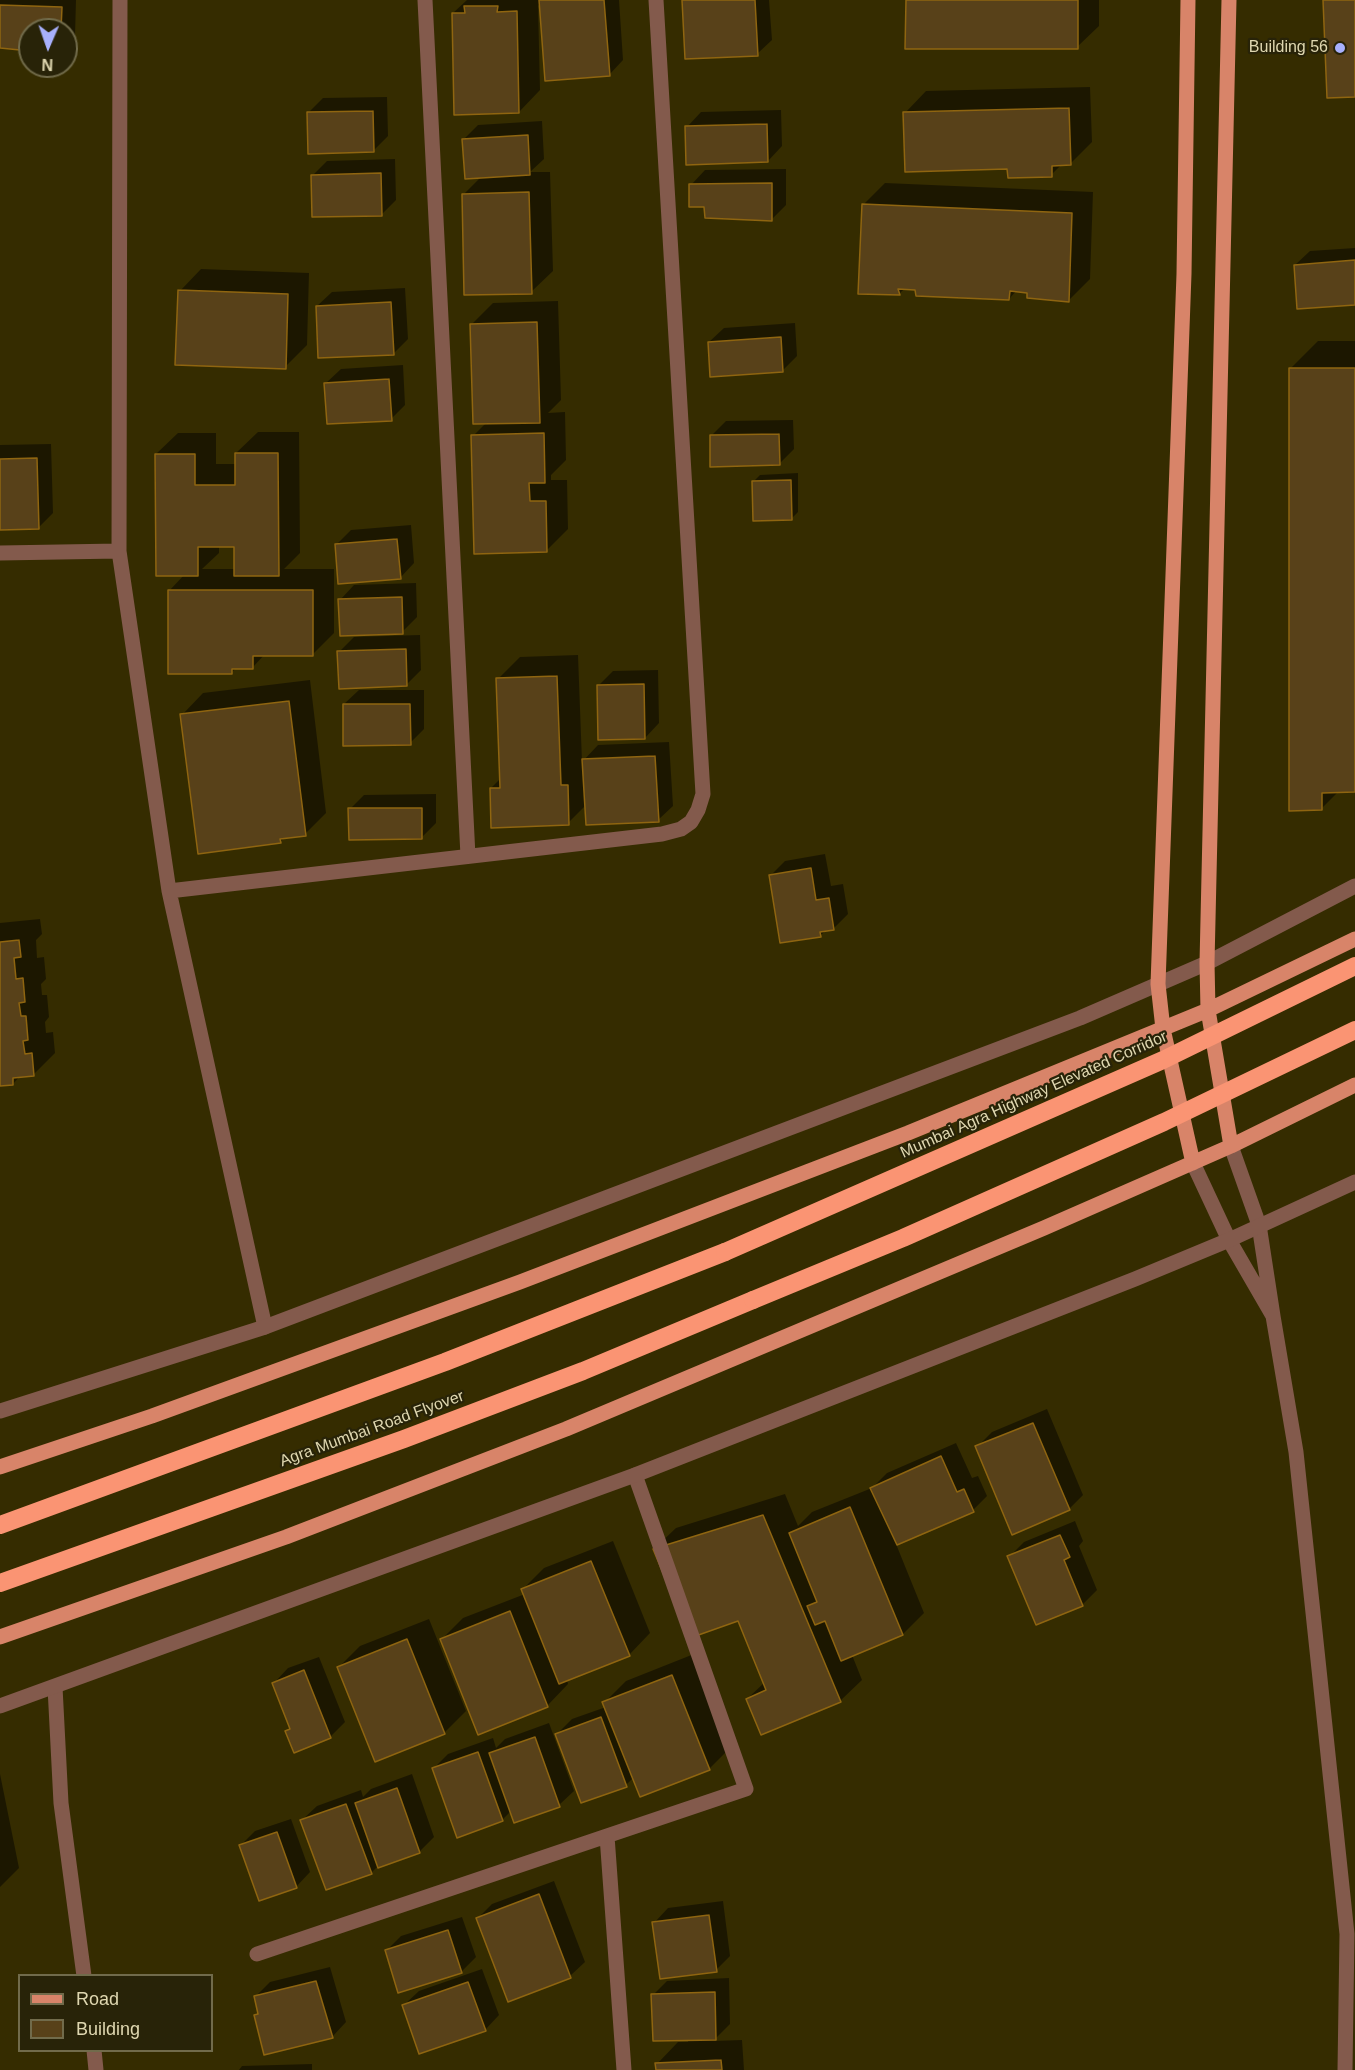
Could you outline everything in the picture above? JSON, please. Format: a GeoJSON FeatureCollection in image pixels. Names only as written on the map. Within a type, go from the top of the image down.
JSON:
{"type":"FeatureCollection","features":[{"type":"Feature","properties":{"kind":"highway","name":"Mumbai Agra Highway Elevated Corridor"},"geometry":{"type":"LineString","coordinates":[[0,1525],[445,1362],[725,1252],[1163,1060],[1355,966]]}},
{"type":"Feature","properties":{"kind":"highway","name":"Agra Mumbai Road Flyover"},"geometry":{"type":"LineString","coordinates":[[0,1583],[583,1371],[903,1238],[1164,1122],[1355,1030]]}},
{"type":"Feature","properties":{"kind":"main road"},"geometry":{"type":"LineString","coordinates":[[1188,0],[1183,286],[1158,984],[1163,1029],[1193,1163]]}},
{"type":"Feature","properties":{"kind":"main road"},"geometry":{"type":"LineString","coordinates":[[1229,0],[1207,963],[1208,1010],[1231,1146]]}},
{"type":"Feature","properties":{"kind":"main road"},"geometry":{"type":"LineString","coordinates":[[0,1467],[152,1416],[520,1282],[908,1133],[1208,1010],[1355,939]]}},
{"type":"Feature","properties":{"kind":"main road"},"geometry":{"type":"LineString","coordinates":[[0,1637],[286,1537],[566,1429],[1193,1163],[1355,1085]]}},
{"type":"Feature","properties":{"kind":"street"},"geometry":{"type":"LineString","coordinates":[[120,0],[119,550],[169,891],[265,1327]]}},
{"type":"Feature","properties":{"kind":"street"},"geometry":{"type":"LineString","coordinates":[[425,0],[468,856]]}},
{"type":"Feature","properties":{"kind":"street"},"geometry":{"type":"LineString","coordinates":[[169,891],[662,834],[681,829],[691,822],[698,810],[703,794],[656,0]]}},
{"type":"Feature","properties":{"kind":"street"},"geometry":{"type":"LineString","coordinates":[[0,553],[119,550]]}},
{"type":"Feature","properties":{"kind":"street"},"geometry":{"type":"LineString","coordinates":[[0,1411],[265,1327],[1080,1018],[1207,963],[1355,886]]}},
{"type":"Feature","properties":{"kind":"street"},"geometry":{"type":"LineString","coordinates":[[1231,1146],[1259,1225],[1296,1452],[1347,1934],[1345,2070]]}},
{"type":"Feature","properties":{"kind":"street"},"geometry":{"type":"LineString","coordinates":[[1193,1163],[1229,1240],[1273,1316]]}},
{"type":"Feature","properties":{"kind":"street"},"geometry":{"type":"LineString","coordinates":[[0,1706],[635,1475],[1229,1240],[1355,1182]]}},
{"type":"Feature","properties":{"kind":"street"},"geometry":{"type":"LineString","coordinates":[[257,1954],[746,1789],[635,1475]]}},
{"type":"Feature","properties":{"kind":"street"},"geometry":{"type":"LineString","coordinates":[[55,1687],[61,1803],[84,1974]]}},
{"type":"Feature","properties":{"kind":"street"},"geometry":{"type":"LineString","coordinates":[[607,1836],[624,2070]]}},
{"type":"Feature","properties":{"kind":"street"},"geometry":{"type":"LineString","coordinates":[[94,2052],[96,2070]]}},
{"type":"Feature","properties":{"kind":"building"},"geometry":{"type":"Polygon","coordinates":[[[539,0],[604,0],[610,76],[545,81],[539,0]]]}},
{"type":"Feature","properties":{"kind":"building"},"geometry":{"type":"Polygon","coordinates":[[[682,0],[755,0],[758,56],[685,59],[682,0]]]}},
{"type":"Feature","properties":{"kind":"building"},"geometry":{"type":"Polygon","coordinates":[[[906,0],[1078,0],[1078,49],[905,49],[906,0]]]}},
{"type":"Feature","properties":{"kind":"building","name":"Building 56"},"geometry":{"type":"Polygon","coordinates":[[[1323,0],[1355,0],[1355,97],[1327,98],[1323,0]]]}},
{"type":"Feature","properties":{"kind":"building"},"geometry":{"type":"Polygon","coordinates":[[[0,5],[62,7],[62,18],[18,18],[18,50],[0,48],[0,5]]]}},
{"type":"Feature","properties":{"kind":"building"},"geometry":{"type":"Polygon","coordinates":[[[464,6],[498,6],[497,12],[517,11],[519,113],[454,115],[452,13],[465,13],[464,6]]]}},
{"type":"Feature","properties":{"kind":"building"},"geometry":{"type":"Polygon","coordinates":[[[1069,108],[1071,165],[1052,166],[1052,177],[1008,178],[1007,169],[905,172],[903,112],[1069,108]]]}},
{"type":"Feature","properties":{"kind":"building"},"geometry":{"type":"Polygon","coordinates":[[[373,111],[374,152],[308,154],[307,112],[373,111]]]}},
{"type":"Feature","properties":{"kind":"building"},"geometry":{"type":"Polygon","coordinates":[[[767,124],[768,162],[686,165],[685,126],[767,124]]]}},
{"type":"Feature","properties":{"kind":"building"},"geometry":{"type":"Polygon","coordinates":[[[528,135],[530,175],[465,179],[462,139],[528,135]]]}},
{"type":"Feature","properties":{"kind":"building"},"geometry":{"type":"Polygon","coordinates":[[[381,173],[382,216],[312,217],[311,175],[381,173]]]}},
{"type":"Feature","properties":{"kind":"building"},"geometry":{"type":"Polygon","coordinates":[[[772,183],[772,221],[705,218],[704,207],[689,207],[689,184],[772,183]]]}},
{"type":"Feature","properties":{"kind":"building"},"geometry":{"type":"Polygon","coordinates":[[[529,192],[532,294],[464,295],[462,194],[529,192]]]}},
{"type":"Feature","properties":{"kind":"building"},"geometry":{"type":"Polygon","coordinates":[[[862,204],[1072,213],[1069,302],[1027,298],[1027,293],[1010,291],[1009,300],[916,296],[915,290],[898,289],[900,295],[858,294],[862,204]]]}},
{"type":"Feature","properties":{"kind":"building"},"geometry":{"type":"Polygon","coordinates":[[[1355,260],[1355,305],[1297,309],[1294,265],[1355,260]]]}},
{"type":"Feature","properties":{"kind":"building"},"geometry":{"type":"Polygon","coordinates":[[[178,290],[288,294],[286,369],[175,365],[178,290]]]}},
{"type":"Feature","properties":{"kind":"building"},"geometry":{"type":"Polygon","coordinates":[[[391,302],[394,355],[318,358],[316,306],[391,302]]]}},
{"type":"Feature","properties":{"kind":"building"},"geometry":{"type":"Polygon","coordinates":[[[537,322],[540,423],[473,424],[470,324],[537,322]]]}},
{"type":"Feature","properties":{"kind":"building"},"geometry":{"type":"Polygon","coordinates":[[[781,337],[783,372],[710,377],[708,342],[781,337]]]}},
{"type":"Feature","properties":{"kind":"building"},"geometry":{"type":"Polygon","coordinates":[[[1289,368],[1355,368],[1355,792],[1322,793],[1322,810],[1289,811],[1289,368]]]}},
{"type":"Feature","properties":{"kind":"building"},"geometry":{"type":"Polygon","coordinates":[[[389,379],[392,421],[327,424],[324,383],[389,379]]]}},
{"type":"Feature","properties":{"kind":"building"},"geometry":{"type":"Polygon","coordinates":[[[544,433],[545,483],[529,483],[530,501],[546,501],[547,552],[474,554],[471,435],[544,433]]]}},
{"type":"Feature","properties":{"kind":"building"},"geometry":{"type":"Polygon","coordinates":[[[779,434],[780,465],[710,467],[710,435],[779,434]]]}},
{"type":"Feature","properties":{"kind":"building"},"geometry":{"type":"Polygon","coordinates":[[[235,453],[278,453],[279,576],[234,576],[234,547],[198,547],[198,576],[156,576],[155,454],[195,454],[195,485],[235,485],[235,453]]]}},
{"type":"Feature","properties":{"kind":"building"},"geometry":{"type":"Polygon","coordinates":[[[37,458],[39,529],[0,530],[0,459],[37,458]]]}},
{"type":"Feature","properties":{"kind":"building"},"geometry":{"type":"Polygon","coordinates":[[[791,480],[792,520],[753,521],[752,481],[791,480]]]}},
{"type":"Feature","properties":{"kind":"building"},"geometry":{"type":"Polygon","coordinates":[[[397,539],[401,579],[338,584],[335,544],[397,539]]]}},
{"type":"Feature","properties":{"kind":"building"},"geometry":{"type":"Polygon","coordinates":[[[168,590],[313,590],[313,656],[253,656],[253,669],[232,669],[232,674],[168,674],[168,590]]]}},
{"type":"Feature","properties":{"kind":"building"},"geometry":{"type":"Polygon","coordinates":[[[402,597],[403,634],[340,636],[338,599],[402,597]]]}},
{"type":"Feature","properties":{"kind":"building"},"geometry":{"type":"Polygon","coordinates":[[[406,649],[407,686],[339,689],[337,651],[406,649]]]}},
{"type":"Feature","properties":{"kind":"building"},"geometry":{"type":"Polygon","coordinates":[[[557,676],[561,785],[568,785],[569,825],[491,828],[490,788],[500,788],[496,678],[557,676]]]}},
{"type":"Feature","properties":{"kind":"building"},"geometry":{"type":"Polygon","coordinates":[[[644,684],[645,739],[598,740],[597,685],[644,684]]]}},
{"type":"Feature","properties":{"kind":"building"},"geometry":{"type":"Polygon","coordinates":[[[289,701],[306,836],[280,839],[281,843],[198,854],[180,714],[289,701]]]}},
{"type":"Feature","properties":{"kind":"building"},"geometry":{"type":"Polygon","coordinates":[[[343,704],[410,704],[411,745],[343,746],[343,704]]]}},
{"type":"Feature","properties":{"kind":"building"},"geometry":{"type":"Polygon","coordinates":[[[655,756],[659,822],[586,825],[582,759],[655,756]]]}},
{"type":"Feature","properties":{"kind":"building"},"geometry":{"type":"Polygon","coordinates":[[[348,808],[422,808],[422,839],[349,840],[348,808]]]}},
{"type":"Feature","properties":{"kind":"building"},"geometry":{"type":"Polygon","coordinates":[[[811,868],[816,900],[829,898],[834,930],[820,932],[821,937],[780,943],[769,875],[811,868]]]}},
{"type":"Feature","properties":{"kind":"building"},"geometry":{"type":"Polygon","coordinates":[[[19,940],[21,957],[14,958],[16,979],[23,978],[25,1002],[19,1003],[21,1016],[26,1016],[28,1040],[23,1041],[25,1054],[32,1053],[34,1076],[13,1078],[13,1085],[0,1086],[0,942],[19,940]]]}},
{"type":"Feature","properties":{"kind":"building"},"geometry":{"type":"Polygon","coordinates":[[[1033,1423],[1070,1510],[1012,1535],[975,1446],[1033,1423]]]}},
{"type":"Feature","properties":{"kind":"building"},"geometry":{"type":"Polygon","coordinates":[[[941,1456],[957,1492],[964,1489],[974,1512],[897,1545],[870,1488],[941,1456]]]}},
{"type":"Feature","properties":{"kind":"building"},"geometry":{"type":"Polygon","coordinates":[[[850,1507],[903,1635],[841,1661],[825,1621],[815,1625],[807,1606],[817,1602],[789,1533],[850,1507]]]}},
{"type":"Feature","properties":{"kind":"building"},"geometry":{"type":"Polygon","coordinates":[[[763,1515],[841,1702],[761,1735],[746,1699],[766,1690],[738,1621],[690,1638],[653,1549],[763,1515]]]}},
{"type":"Feature","properties":{"kind":"building"},"geometry":{"type":"Polygon","coordinates":[[[1060,1535],[1070,1557],[1064,1560],[1083,1606],[1036,1625],[1007,1556],[1060,1535]]]}},
{"type":"Feature","properties":{"kind":"building"},"geometry":{"type":"Polygon","coordinates":[[[591,1561],[630,1656],[559,1684],[521,1589],[591,1561]]]}},
{"type":"Feature","properties":{"kind":"building"},"geometry":{"type":"Polygon","coordinates":[[[510,1611],[548,1707],[478,1735],[440,1639],[510,1611]]]}},
{"type":"Feature","properties":{"kind":"building"},"geometry":{"type":"Polygon","coordinates":[[[407,1639],[445,1734],[375,1762],[337,1667],[407,1639]]]}},
{"type":"Feature","properties":{"kind":"building"},"geometry":{"type":"Polygon","coordinates":[[[304,1670],[331,1738],[294,1753],[285,1731],[290,1729],[272,1683],[304,1670]]]}},
{"type":"Feature","properties":{"kind":"building"},"geometry":{"type":"Polygon","coordinates":[[[672,1675],[710,1770],[640,1797],[602,1702],[672,1675]]]}},
{"type":"Feature","properties":{"kind":"building"},"geometry":{"type":"Polygon","coordinates":[[[601,1717],[627,1787],[581,1803],[555,1734],[601,1717]]]}},
{"type":"Feature","properties":{"kind":"building"},"geometry":{"type":"Polygon","coordinates":[[[535,1737],[560,1807],[514,1823],[489,1753],[535,1737]]]}},
{"type":"Feature","properties":{"kind":"building"},"geometry":{"type":"Polygon","coordinates":[[[478,1752],[503,1821],[457,1838],[432,1768],[478,1752]]]}},
{"type":"Feature","properties":{"kind":"building"},"geometry":{"type":"Polygon","coordinates":[[[397,1788],[420,1853],[378,1868],[355,1803],[397,1788]]]}},
{"type":"Feature","properties":{"kind":"building"},"geometry":{"type":"Polygon","coordinates":[[[346,1804],[372,1874],[326,1890],[300,1820],[346,1804]]]}},
{"type":"Feature","properties":{"kind":"building"},"geometry":{"type":"Polygon","coordinates":[[[277,1832],[297,1888],[259,1901],[239,1845],[277,1832]]]}},
{"type":"Feature","properties":{"kind":"building"},"geometry":{"type":"Polygon","coordinates":[[[539,1894],[571,1978],[508,2002],[476,1918],[539,1894]]]}},
{"type":"Feature","properties":{"kind":"building"},"geometry":{"type":"Polygon","coordinates":[[[709,1915],[717,1972],[660,1979],[652,1922],[709,1915]]]}},
{"type":"Feature","properties":{"kind":"building"},"geometry":{"type":"Polygon","coordinates":[[[448,1930],[462,1973],[398,1993],[385,1950],[448,1930]]]}},
{"type":"Feature","properties":{"kind":"building"},"geometry":{"type":"Polygon","coordinates":[[[316,1981],[333,2038],[264,2055],[254,2015],[258,2014],[254,1996],[316,1981]]]}},
{"type":"Feature","properties":{"kind":"building"},"geometry":{"type":"Polygon","coordinates":[[[468,1982],[486,2031],[419,2054],[402,2005],[468,1982]]]}},
{"type":"Feature","properties":{"kind":"building"},"geometry":{"type":"Polygon","coordinates":[[[715,1992],[716,2040],[653,2041],[651,1994],[715,1992]]]}},
{"type":"Feature","properties":{"kind":"building"},"geometry":{"type":"Polygon","coordinates":[[[721,2060],[722,2070],[656,2070],[655,2063],[721,2060]]]}},
{"type":"Feature","properties":{"kind":"place","name":"Building 56"},"geometry":{"type":"Point","coordinates":[1340,48]}}]}
